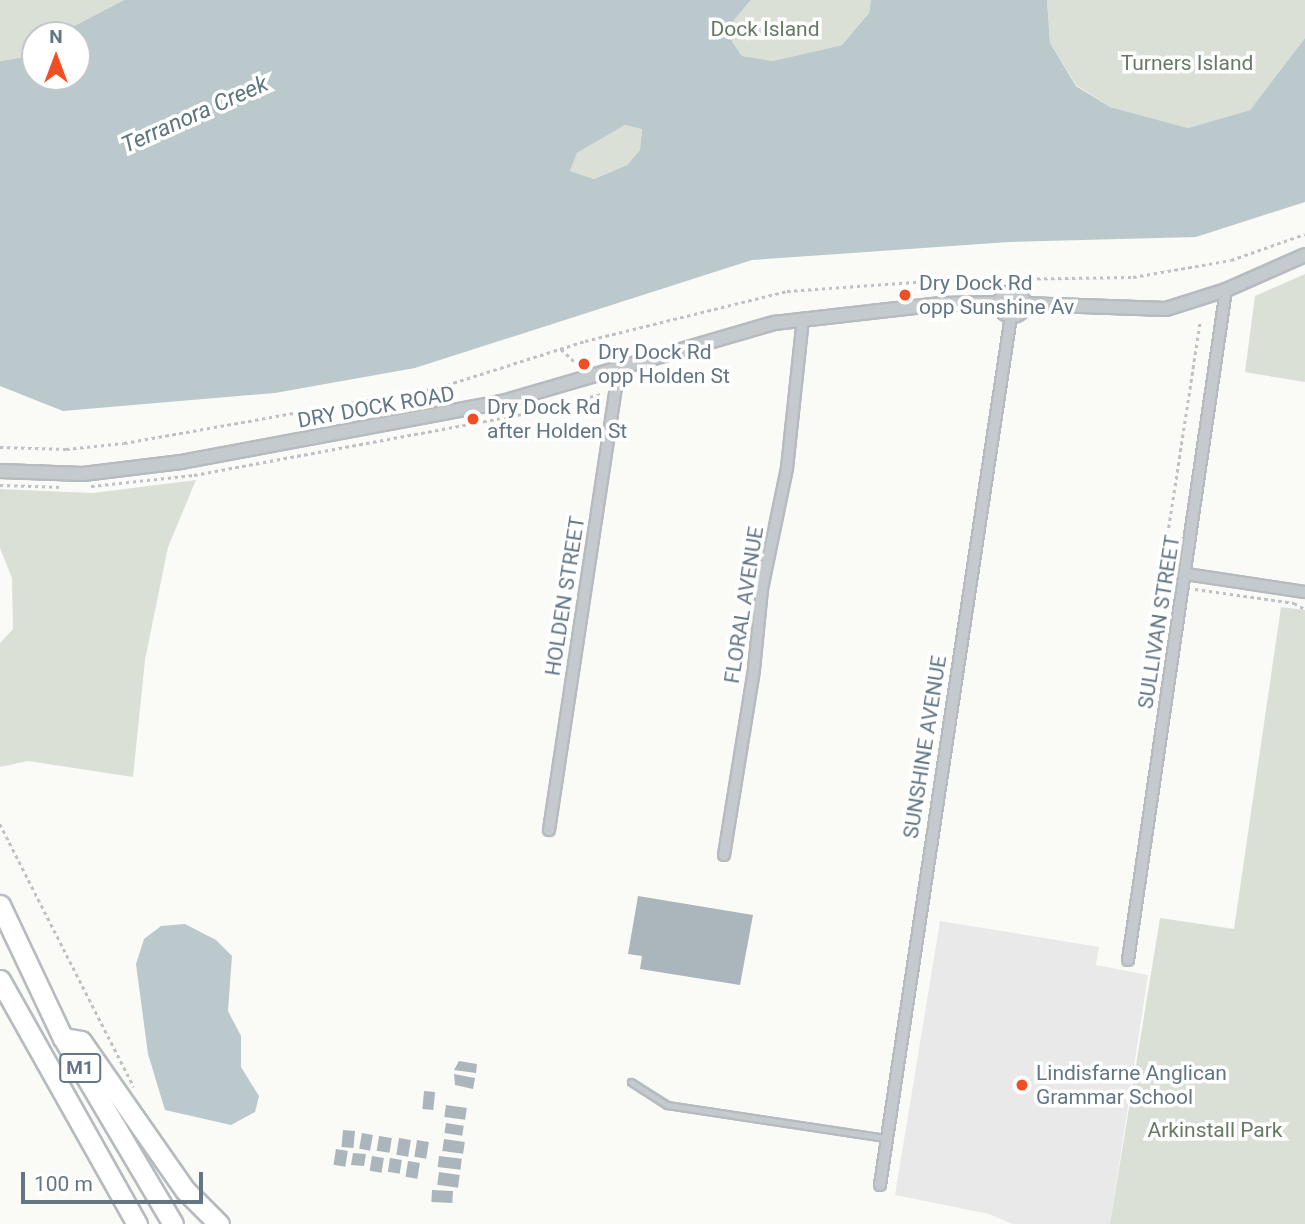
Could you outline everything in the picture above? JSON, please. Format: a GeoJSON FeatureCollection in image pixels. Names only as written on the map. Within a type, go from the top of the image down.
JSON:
{"type":"FeatureCollection","features":[{"type":"Feature","properties":{"kind":"highway","name":"M1"},"geometry":{"type":"LineString","coordinates":[[0,905],[63,1038],[173,1224]]}},
{"type":"Feature","properties":{"kind":"highway","name":"M1"},"geometry":{"type":"LineString","coordinates":[[0,980],[137,1224]]}},
{"type":"Feature","properties":{"kind":"highway"},"geometry":{"type":"LineString","coordinates":[[63,1038],[81,1041],[185,1190],[219,1224]]}},
{"type":"Feature","properties":{"kind":"street"},"geometry":{"type":"LineString","coordinates":[[1024,304],[1021,313],[1012,316],[1003,312],[1000,303],[1013,293],[1024,304],[1151,311],[1226,290],[1305,255]]}},
{"type":"Feature","properties":{"kind":"street","name":"SULLIVAN STREET"},"geometry":{"type":"LineString","coordinates":[[1128,960],[1226,290]]}},
{"type":"Feature","properties":{"kind":"street","name":"DRY DOCK ROAD"},"geometry":{"type":"LineString","coordinates":[[0,471],[83,474],[170,464],[455,412],[758,327],[803,319],[941,304],[1000,303]]}},
{"type":"Feature","properties":{"kind":"street","name":"SUNSHINE AVENUE"},"geometry":{"type":"LineString","coordinates":[[880,1185],[1012,316]]}},
{"type":"Feature","properties":{"kind":"street","name":"FLORAL AVENUE"},"geometry":{"type":"LineString","coordinates":[[724,855],[754,669],[762,590],[787,468],[803,319]]}},
{"type":"Feature","properties":{"kind":"street","name":"HOLDEN STREET"},"geometry":{"type":"LineString","coordinates":[[549,831],[619,367]]}},
{"type":"Feature","properties":{"kind":"street"},"geometry":{"type":"LineString","coordinates":[[1186,574],[1305,592]]}},
{"type":"Feature","properties":{"kind":"lane"},"geometry":{"type":"LineString","coordinates":[[631,1082],[667,1105],[886,1138]]}},
{"type":"Feature","properties":{"kind":"path"},"geometry":{"type":"LineString","coordinates":[[0,447],[66,449],[124,443],[440,387],[561,349],[754,296],[939,280],[1133,277],[1231,260],[1305,234]]}},
{"type":"Feature","properties":{"kind":"path"},"geometry":{"type":"LineString","coordinates":[[939,280],[940,291]]}},
{"type":"Feature","properties":{"kind":"path"},"geometry":{"type":"LineString","coordinates":[[561,349],[576,363]]}},
{"type":"Feature","properties":{"kind":"path"},"geometry":{"type":"LineString","coordinates":[[0,824],[137,1092]]}},
{"type":"Feature","properties":{"kind":"shaded area","name":"Lindisfarne Anglican Grammar School"},"geometry":{"type":"Polygon","coordinates":[[[940,921],[1099,947],[1096,965],[1148,975],[1110,1224],[1013,1224],[989,1214],[895,1195],[940,921]]]}},
{"type":"Feature","properties":{"kind":"green space"},"geometry":{"type":"Polygon","coordinates":[[[0,0],[124,0],[84,21],[21,21],[21,58],[0,61],[0,0]]]}},
{"type":"Feature","properties":{"kind":"green space","name":"Dock Island"},"geometry":{"type":"Polygon","coordinates":[[[751,0],[871,0],[869,13],[842,45],[773,61],[742,56],[731,42],[734,20],[751,0]]]}},
{"type":"Feature","properties":{"kind":"green space","name":"Turners Island"},"geometry":{"type":"Polygon","coordinates":[[[1047,0],[1305,0],[1305,38],[1250,110],[1188,128],[1110,107],[1076,85],[1050,43],[1047,0]]]}},
{"type":"Feature","properties":{"kind":"green space"},"geometry":{"type":"Polygon","coordinates":[[[625,125],[642,128],[640,150],[627,165],[594,179],[570,171],[577,153],[625,125]]]}},
{"type":"Feature","properties":{"kind":"green space"},"geometry":{"type":"Polygon","coordinates":[[[1305,274],[1305,382],[1245,372],[1255,296],[1305,274]]]}},
{"type":"Feature","properties":{"kind":"green space"},"geometry":{"type":"Polygon","coordinates":[[[196,480],[168,547],[145,660],[133,777],[28,761],[0,767],[0,643],[13,629],[12,578],[0,548],[0,489],[93,493],[196,480]]]}},
{"type":"Feature","properties":{"kind":"green space","name":"Arkinstall Park"},"geometry":{"type":"Polygon","coordinates":[[[1281,607],[1305,610],[1305,1224],[1110,1224],[1160,918],[1234,929],[1281,607]]]}},
{"type":"Feature","properties":{"kind":"water","name":"Terranora Creek"},"geometry":{"type":"Polygon","coordinates":[[[124,0],[751,0],[734,20],[732,42],[742,56],[773,61],[842,45],[869,13],[871,0],[1047,0],[1050,43],[1076,86],[1110,107],[1188,128],[1250,110],[1305,38],[1305,202],[1196,237],[1009,242],[752,260],[415,368],[275,393],[63,411],[0,386],[0,61],[21,58],[21,91],[91,91],[91,21],[84,21],[124,0]],[[625,125],[577,153],[570,171],[594,179],[627,165],[640,150],[642,129],[625,125]]]}},
{"type":"Feature","properties":{"kind":"water"},"geometry":{"type":"Polygon","coordinates":[[[185,924],[216,940],[232,956],[228,1011],[241,1036],[241,1067],[259,1096],[255,1112],[231,1125],[165,1110],[148,1054],[136,964],[144,939],[161,926],[185,924]]]}},
{"type":"Feature","properties":{"kind":"building"},"geometry":{"type":"Polygon","coordinates":[[[638,896],[753,915],[740,985],[640,969],[642,956],[628,954],[638,896]]]}},
{"type":"Feature","properties":{"kind":"building"},"geometry":{"type":"Polygon","coordinates":[[[459,1061],[477,1064],[476,1073],[454,1070],[459,1061]]]}},
{"type":"Feature","properties":{"kind":"building"},"geometry":{"type":"Polygon","coordinates":[[[454,1074],[475,1078],[473,1089],[455,1085],[454,1074]]]}},
{"type":"Feature","properties":{"kind":"building"},"geometry":{"type":"Polygon","coordinates":[[[424,1091],[435,1092],[433,1110],[422,1109],[424,1091]]]}},
{"type":"Feature","properties":{"kind":"building"},"geometry":{"type":"Polygon","coordinates":[[[446,1105],[467,1108],[465,1120],[444,1117],[446,1105]]]}},
{"type":"Feature","properties":{"kind":"building"},"geometry":{"type":"Polygon","coordinates":[[[446,1123],[464,1126],[462,1136],[444,1133],[446,1123]]]}},
{"type":"Feature","properties":{"kind":"building"},"geometry":{"type":"Polygon","coordinates":[[[343,1130],[355,1131],[353,1148],[342,1147],[343,1130]]]}},
{"type":"Feature","properties":{"kind":"building"},"geometry":{"type":"Polygon","coordinates":[[[362,1133],[373,1135],[370,1151],[359,1149],[362,1133]]]}},
{"type":"Feature","properties":{"kind":"building"},"geometry":{"type":"Polygon","coordinates":[[[379,1136],[392,1138],[389,1153],[377,1151],[379,1136]]]}},
{"type":"Feature","properties":{"kind":"building"},"geometry":{"type":"Polygon","coordinates":[[[399,1138],[411,1140],[408,1157],[396,1155],[399,1138]]]}},
{"type":"Feature","properties":{"kind":"building"},"geometry":{"type":"Polygon","coordinates":[[[444,1139],[465,1142],[463,1154],[442,1151],[444,1139]]]}},
{"type":"Feature","properties":{"kind":"building"},"geometry":{"type":"Polygon","coordinates":[[[417,1140],[429,1142],[426,1159],[414,1157],[417,1140]]]}},
{"type":"Feature","properties":{"kind":"building"},"geometry":{"type":"Polygon","coordinates":[[[336,1149],[348,1151],[345,1167],[333,1165],[336,1149]]]}},
{"type":"Feature","properties":{"kind":"building"},"geometry":{"type":"Polygon","coordinates":[[[353,1153],[366,1154],[364,1166],[351,1165],[353,1153]]]}},
{"type":"Feature","properties":{"kind":"building"},"geometry":{"type":"Polygon","coordinates":[[[372,1156],[384,1158],[382,1173],[370,1171],[372,1156]]]}},
{"type":"Feature","properties":{"kind":"building"},"geometry":{"type":"Polygon","coordinates":[[[439,1156],[462,1159],[460,1170],[438,1167],[439,1156]]]}},
{"type":"Feature","properties":{"kind":"building"},"geometry":{"type":"Polygon","coordinates":[[[390,1158],[402,1160],[400,1174],[388,1172],[390,1158]]]}},
{"type":"Feature","properties":{"kind":"building"},"geometry":{"type":"Polygon","coordinates":[[[408,1161],[420,1163],[417,1179],[405,1177],[408,1161]]]}},
{"type":"Feature","properties":{"kind":"building"},"geometry":{"type":"Polygon","coordinates":[[[439,1172],[460,1175],[458,1188],[437,1185],[439,1172]]]}},
{"type":"Feature","properties":{"kind":"building"},"geometry":{"type":"Polygon","coordinates":[[[432,1190],[453,1191],[452,1203],[431,1202],[432,1190]]]}},
{"type":"Feature","properties":{"kind":"place","name":"Dry Dock Rd opp Sunshine Av"},"geometry":{"type":"Point","coordinates":[905,295]}},
{"type":"Feature","properties":{"kind":"place","name":"Dry Dock Rd opp Holden St"},"geometry":{"type":"Point","coordinates":[584,364]}},
{"type":"Feature","properties":{"kind":"place","name":"Dry Dock Rd after Holden St"},"geometry":{"type":"Point","coordinates":[473,419]}},
{"type":"Feature","properties":{"kind":"place","name":"Lindisfarne Anglican Grammar School"},"geometry":{"type":"Point","coordinates":[1022,1085]}}]}
